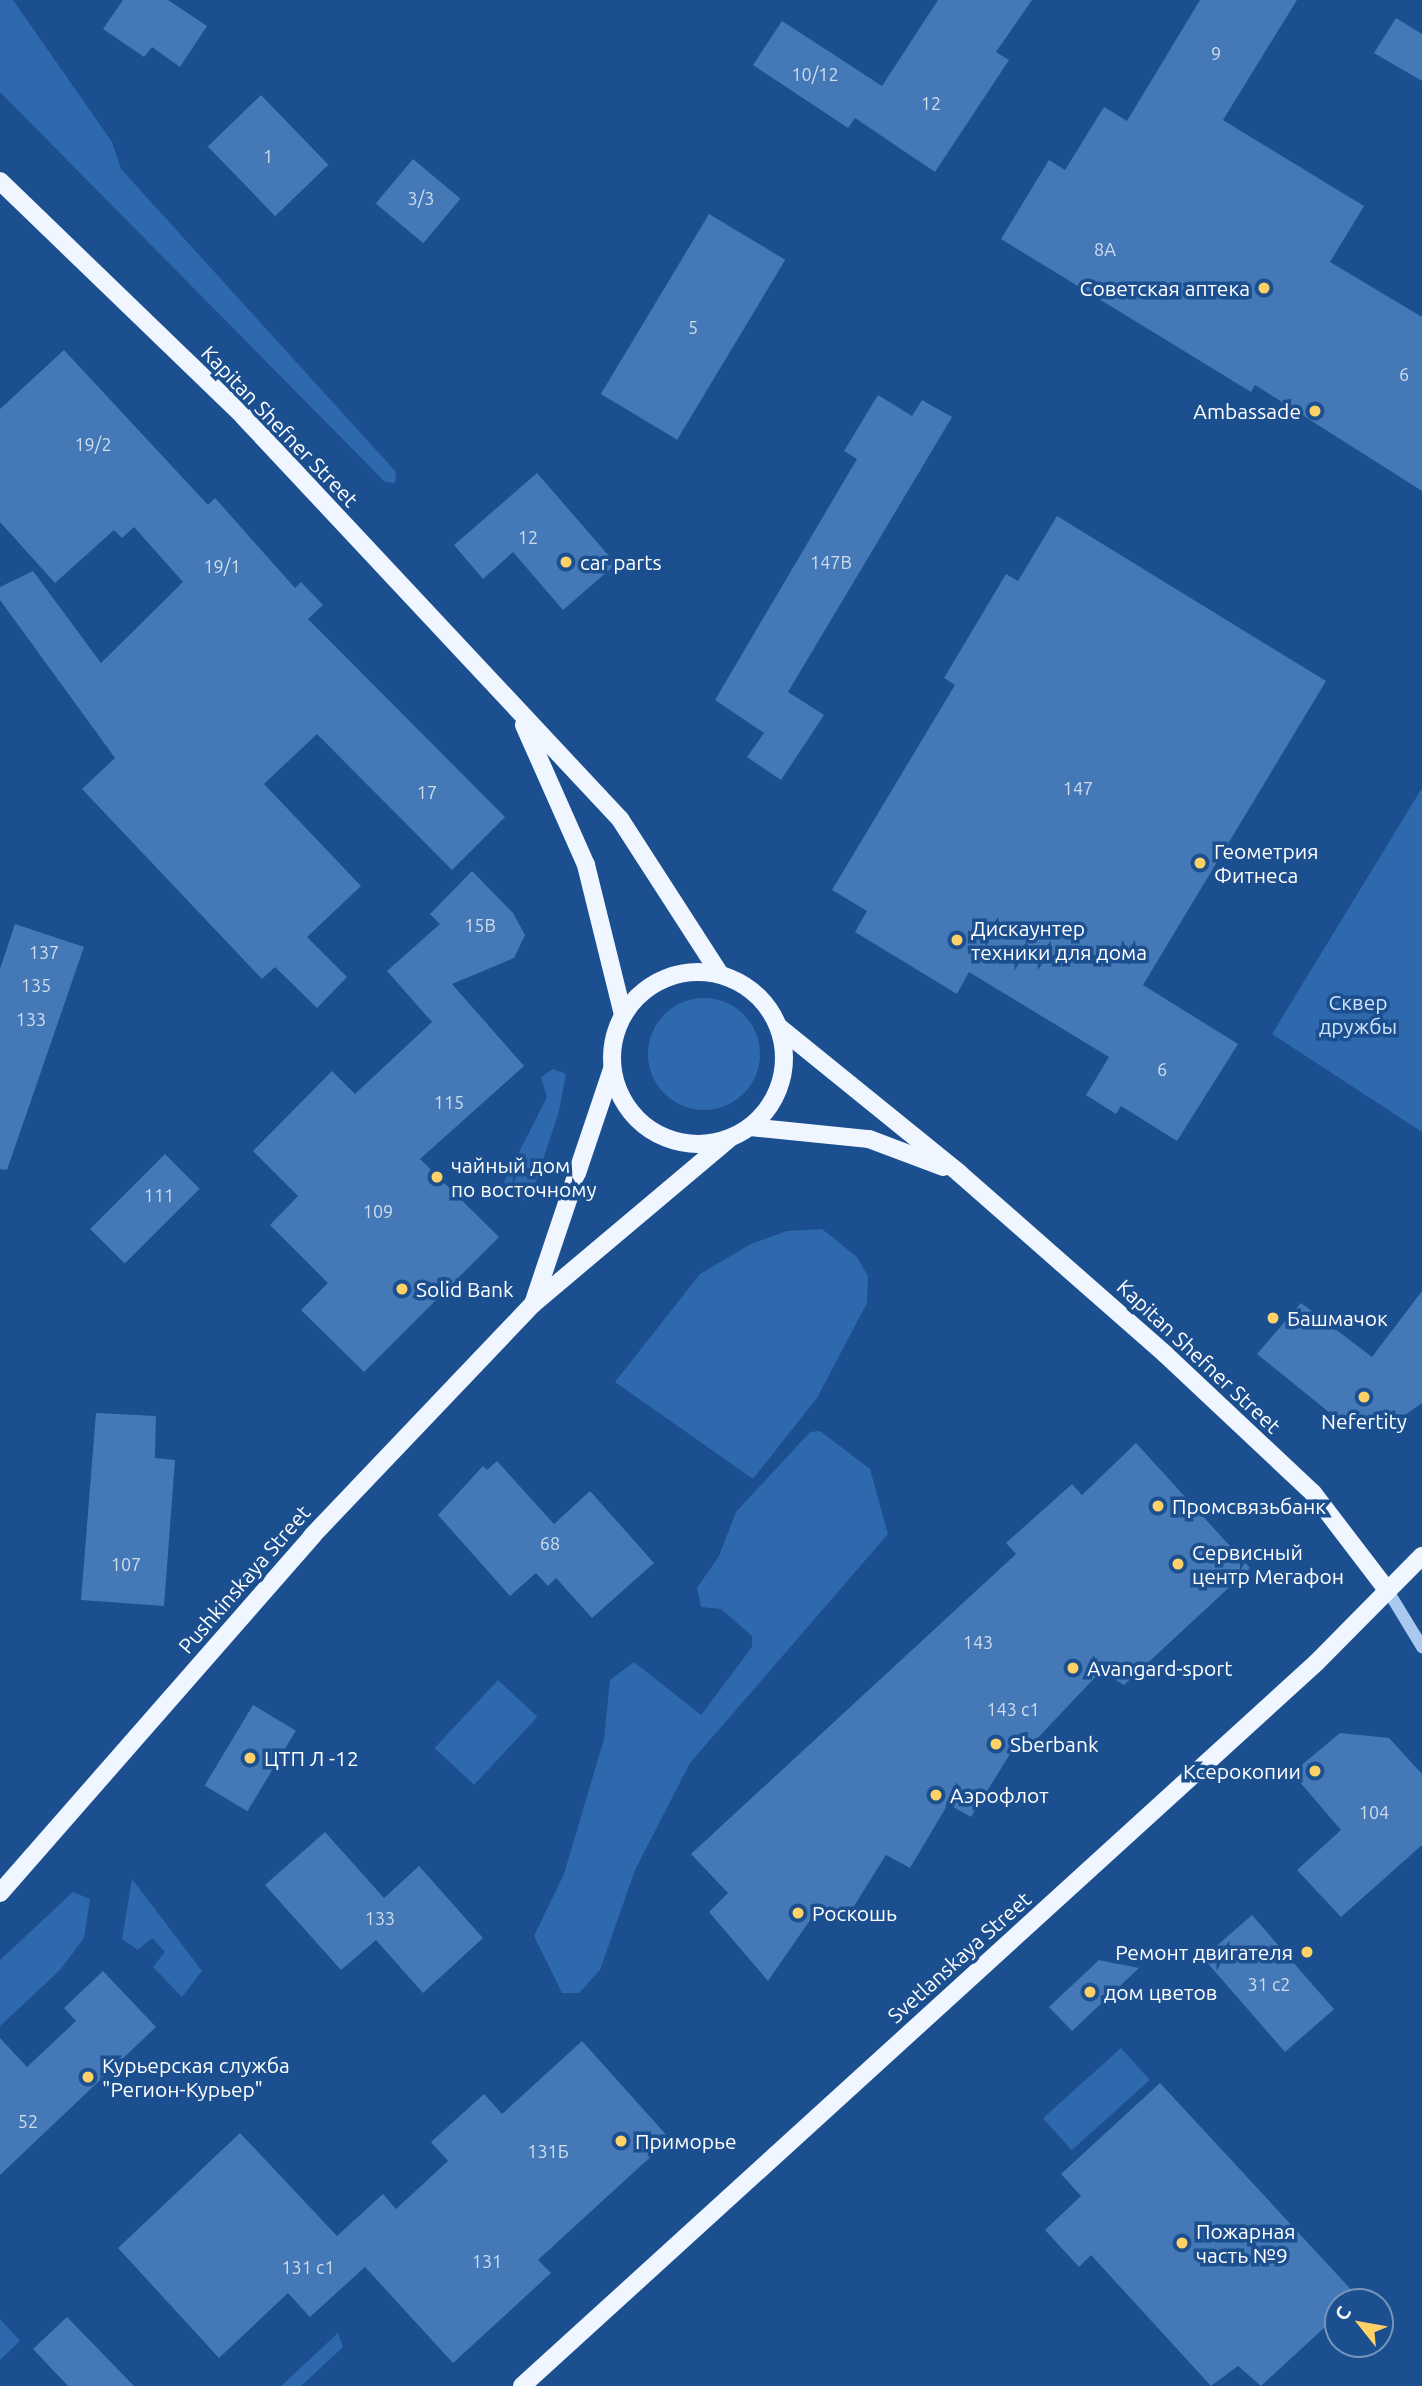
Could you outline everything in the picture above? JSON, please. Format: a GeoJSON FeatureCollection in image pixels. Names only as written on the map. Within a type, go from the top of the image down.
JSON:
{"type":"FeatureCollection","features":[{"type":"Feature","properties":{"kind":"main road","name":"Kapitan Shefner Street"},"geometry":{"type":"LineString","coordinates":[[0,181],[243,416],[630,831],[720,974]]}},
{"type":"Feature","properties":{"kind":"main road","name":"Kapitan Shefner Street"},"geometry":{"type":"LineString","coordinates":[[518,712],[586,865],[623,1015]]}},
{"type":"Feature","properties":{"kind":"main road"},"geometry":{"type":"LineString","coordinates":[[683,973],[720,974],[745,985],[779,1027],[781,1082],[750,1127],[729,1139],[691,1144],[653,1132],[625,1106],[612,1069],[623,1015],[660,982],[683,973]]}},
{"type":"Feature","properties":{"kind":"main road","name":"Kapitan Shefner Street"},"geometry":{"type":"LineString","coordinates":[[779,1027],[959,1173],[1313,1493],[1388,1591]]}},
{"type":"Feature","properties":{"kind":"main road","name":"Pushkinskaya Street"},"geometry":{"type":"LineString","coordinates":[[533,1304],[612,1069]]}},
{"type":"Feature","properties":{"kind":"main road","name":"Kapitan Shefner Street"},"geometry":{"type":"LineString","coordinates":[[750,1127],[869,1139],[959,1173]]}},
{"type":"Feature","properties":{"kind":"main road","name":"Pushkinskaya Street"},"geometry":{"type":"LineString","coordinates":[[0,1893],[312,1536],[533,1304],[729,1139]]}},
{"type":"Feature","properties":{"kind":"main road","name":"Svetlanskaya Street"},"geometry":{"type":"LineString","coordinates":[[522,2386],[1388,1591],[1422,1556]]}},
{"type":"Feature","properties":{"kind":"street"},"geometry":{"type":"LineString","coordinates":[[1388,1591],[1422,1647]]}},
{"type":"Feature","properties":{"kind":"green space"},"geometry":{"type":"Polygon","coordinates":[[[0,0],[13,0],[112,142],[121,169],[396,472],[395,483],[385,482],[0,92],[0,0]]]}},
{"type":"Feature","properties":{"kind":"green space","name":"Сквер дружбы"},"geometry":{"type":"Polygon","coordinates":[[[1422,788],[1422,1132],[1272,1034],[1422,788]]]}},
{"type":"Feature","properties":{"kind":"green space"},"geometry":{"type":"Polygon","coordinates":[[[704,998],[725,1002],[743,1015],[756,1033],[760,1054],[756,1075],[743,1093],[725,1106],[704,1110],[683,1106],[665,1093],[652,1075],[648,1054],[652,1033],[665,1015],[683,1002],[704,998]]]}},
{"type":"Feature","properties":{"kind":"green space"},"geometry":{"type":"Polygon","coordinates":[[[553,1069],[566,1074],[559,1111],[531,1197],[520,1201],[504,1182],[547,1097],[541,1077],[553,1069]]]}},
{"type":"Feature","properties":{"kind":"green space"},"geometry":{"type":"Polygon","coordinates":[[[822,1229],[857,1257],[868,1276],[867,1303],[817,1398],[753,1479],[615,1382],[700,1274],[751,1244],[787,1231],[822,1229]]]}},
{"type":"Feature","properties":{"kind":"green space"},"geometry":{"type":"Polygon","coordinates":[[[820,1431],[870,1469],[888,1534],[690,1763],[635,1870],[600,1970],[579,1993],[562,1993],[534,1936],[564,1874],[604,1739],[610,1680],[634,1662],[701,1715],[752,1647],[752,1636],[721,1609],[701,1607],[697,1588],[719,1556],[736,1512],[810,1432],[820,1431]]]}},
{"type":"Feature","properties":{"kind":"green space"},"geometry":{"type":"Polygon","coordinates":[[[498,1680],[537,1717],[474,1785],[435,1748],[498,1680]]]}},
{"type":"Feature","properties":{"kind":"green space"},"geometry":{"type":"Polygon","coordinates":[[[132,1879],[202,1971],[182,1997],[153,1967],[165,1952],[152,1938],[138,1950],[122,1939],[132,1879]]]}},
{"type":"Feature","properties":{"kind":"green space"},"geometry":{"type":"Polygon","coordinates":[[[73,1892],[90,1899],[84,1938],[60,1970],[0,2026],[0,1960],[73,1892]]]}},
{"type":"Feature","properties":{"kind":"green space"},"geometry":{"type":"Polygon","coordinates":[[[1121,2048],[1150,2080],[1072,2150],[1043,2118],[1121,2048]]]}},
{"type":"Feature","properties":{"kind":"green space"},"geometry":{"type":"Polygon","coordinates":[[[0,2319],[20,2341],[0,2360],[0,2319]]]}},
{"type":"Feature","properties":{"kind":"green space"},"geometry":{"type":"Polygon","coordinates":[[[338,2333],[343,2347],[301,2386],[281,2386],[338,2333]]]}},
{"type":"Feature","properties":{"kind":"building"},"geometry":{"type":"Polygon","coordinates":[[[123,0],[168,0],[207,26],[180,67],[152,47],[144,57],[103,29],[123,0]]]}},
{"type":"Feature","properties":{"kind":"building"},"geometry":{"type":"Polygon","coordinates":[[[938,0],[1032,0],[996,52],[1009,60],[935,172],[855,118],[848,128],[753,65],[782,21],[882,86],[938,0]]]}},
{"type":"Feature","properties":{"kind":"building"},"geometry":{"type":"Polygon","coordinates":[[[1200,0],[1297,0],[1223,120],[1364,206],[1330,262],[1422,317],[1422,491],[1255,385],[1251,392],[1001,239],[1049,160],[1065,170],[1104,107],[1127,121],[1200,0]]]}},
{"type":"Feature","properties":{"kind":"building"},"geometry":{"type":"Polygon","coordinates":[[[1396,18],[1422,34],[1422,81],[1374,53],[1396,18]]]}},
{"type":"Feature","properties":{"kind":"building"},"geometry":{"type":"Polygon","coordinates":[[[261,95],[328,165],[275,216],[208,146],[261,95]]]}},
{"type":"Feature","properties":{"kind":"building"},"geometry":{"type":"Polygon","coordinates":[[[413,159],[460,199],[423,243],[376,203],[413,159]]]}},
{"type":"Feature","properties":{"kind":"building"},"geometry":{"type":"Polygon","coordinates":[[[709,214],[785,260],[677,440],[601,394],[709,214]]]}},
{"type":"Feature","properties":{"kind":"building"},"geometry":{"type":"Polygon","coordinates":[[[64,350],[208,505],[215,498],[295,588],[301,582],[323,605],[308,619],[505,817],[452,870],[317,734],[264,784],[361,886],[307,937],[347,977],[317,1008],[275,967],[262,979],[82,789],[115,758],[0,600],[0,587],[33,571],[101,663],[183,582],[134,527],[122,538],[114,530],[55,583],[0,522],[0,409],[64,350]]]}},
{"type":"Feature","properties":{"kind":"building"},"geometry":{"type":"Polygon","coordinates":[[[878,395],[912,416],[922,400],[952,417],[788,692],[824,715],[781,780],[747,757],[764,733],[715,700],[857,459],[844,451],[878,395]]]}},
{"type":"Feature","properties":{"kind":"building"},"geometry":{"type":"Polygon","coordinates":[[[537,473],[616,564],[563,610],[513,552],[483,579],[454,545],[537,473]]]}},
{"type":"Feature","properties":{"kind":"building"},"geometry":{"type":"Polygon","coordinates":[[[1057,516],[1326,681],[1143,985],[1238,1044],[1177,1141],[1121,1106],[1116,1114],[1086,1095],[1109,1057],[969,972],[957,994],[855,932],[867,911],[832,890],[955,685],[944,678],[1006,574],[1018,581],[1057,516]]]}},
{"type":"Feature","properties":{"kind":"building"},"geometry":{"type":"Polygon","coordinates":[[[472,871],[513,913],[525,935],[514,958],[452,984],[524,1066],[420,1159],[499,1237],[364,1372],[301,1310],[328,1283],[270,1225],[298,1196],[253,1151],[332,1071],[355,1094],[432,1022],[387,971],[440,924],[430,914],[472,871]]]}},
{"type":"Feature","properties":{"kind":"building"},"geometry":{"type":"Polygon","coordinates":[[[15,924],[84,947],[7,1170],[0,1169],[0,969],[15,924]]]}},
{"type":"Feature","properties":{"kind":"building"},"geometry":{"type":"Polygon","coordinates":[[[165,1154],[200,1189],[125,1264],[90,1229],[165,1154]]]}},
{"type":"Feature","properties":{"kind":"building"},"geometry":{"type":"Polygon","coordinates":[[[1422,1291],[1422,1403],[1398,1420],[1373,1427],[1330,1413],[1257,1354],[1301,1303],[1372,1357],[1422,1291]]]}},
{"type":"Feature","properties":{"kind":"building"},"geometry":{"type":"Polygon","coordinates":[[[96,1413],[156,1416],[155,1458],[175,1460],[164,1606],[81,1600],[96,1413]]]}},
{"type":"Feature","properties":{"kind":"building"},"geometry":{"type":"Polygon","coordinates":[[[1136,1443],[1250,1568],[1124,1685],[1101,1671],[1033,1743],[1023,1733],[971,1817],[948,1804],[910,1868],[886,1855],[844,1922],[817,1910],[768,1981],[709,1912],[728,1893],[691,1854],[1016,1554],[1006,1543],[1072,1484],[1082,1495],[1136,1443]]]}},
{"type":"Feature","properties":{"kind":"building"},"geometry":{"type":"Polygon","coordinates":[[[497,1461],[554,1524],[590,1491],[654,1563],[592,1618],[556,1578],[548,1586],[536,1573],[510,1596],[438,1515],[483,1466],[487,1470],[497,1461]]]}},
{"type":"Feature","properties":{"kind":"building","name":"ЦТП Л -12"},"geometry":{"type":"Polygon","coordinates":[[[253,1705],[296,1731],[247,1811],[205,1786],[253,1705]]]}},
{"type":"Feature","properties":{"kind":"building"},"geometry":{"type":"Polygon","coordinates":[[[1340,1733],[1389,1738],[1422,1774],[1422,1845],[1341,1917],[1297,1870],[1341,1830],[1292,1773],[1340,1733]]]}},
{"type":"Feature","properties":{"kind":"building"},"geometry":{"type":"Polygon","coordinates":[[[325,1832],[384,1898],[419,1866],[483,1938],[423,1993],[376,1940],[341,1970],[265,1885],[325,1832]]]}},
{"type":"Feature","properties":{"kind":"building"},"geometry":{"type":"Polygon","coordinates":[[[1252,1915],[1334,2009],[1285,2052],[1203,1958],[1252,1915]]]}},
{"type":"Feature","properties":{"kind":"building","name":"дом цветов"},"geometry":{"type":"Polygon","coordinates":[[[1099,1960],[1139,1968],[1072,2031],[1049,2007],[1099,1960]]]}},
{"type":"Feature","properties":{"kind":"building"},"geometry":{"type":"Polygon","coordinates":[[[103,1971],[156,2027],[0,2175],[0,2038],[27,2067],[76,2021],[64,2008],[103,1971]]]}},
{"type":"Feature","properties":{"kind":"building"},"geometry":{"type":"Polygon","coordinates":[[[582,2041],[670,2139],[538,2260],[551,2273],[453,2363],[365,2267],[310,2317],[288,2293],[219,2358],[118,2248],[240,2133],[337,2236],[383,2194],[396,2209],[448,2161],[431,2142],[484,2094],[502,2114],[582,2041]]]}},
{"type":"Feature","properties":{"kind":"building","name":"Пожарная часть №9"},"geometry":{"type":"Polygon","coordinates":[[[1160,2083],[1350,2288],[1324,2288],[1324,2328],[1261,2386],[1238,2366],[1211,2386],[1091,2255],[1079,2267],[1045,2230],[1081,2196],[1061,2174],[1160,2083]]]}},
{"type":"Feature","properties":{"kind":"building"},"geometry":{"type":"Polygon","coordinates":[[[67,2317],[134,2386],[68,2386],[33,2349],[67,2317]]]}},
{"type":"Feature","properties":{"kind":"place","name":"Советская аптека"},"geometry":{"type":"Point","coordinates":[1264,288]}},
{"type":"Feature","properties":{"kind":"place","name":"Ambassade"},"geometry":{"type":"Point","coordinates":[1315,411]}},
{"type":"Feature","properties":{"kind":"place","name":"car parts"},"geometry":{"type":"Point","coordinates":[566,562]}},
{"type":"Feature","properties":{"kind":"place","name":"Геометрия Фитнеса"},"geometry":{"type":"Point","coordinates":[1200,863]}},
{"type":"Feature","properties":{"kind":"place","name":"Дискаунтер техники для дома"},"geometry":{"type":"Point","coordinates":[957,940]}},
{"type":"Feature","properties":{"kind":"place","name":"чайный дом по восточному"},"geometry":{"type":"Point","coordinates":[437,1177]}},
{"type":"Feature","properties":{"kind":"place","name":"Solid Bank"},"geometry":{"type":"Point","coordinates":[402,1289]}},
{"type":"Feature","properties":{"kind":"place","name":"Башмачок"},"geometry":{"type":"Point","coordinates":[1273,1318]}},
{"type":"Feature","properties":{"kind":"place","name":"Nefertity"},"geometry":{"type":"Point","coordinates":[1364,1397]}},
{"type":"Feature","properties":{"kind":"place","name":"Промсвязьбанк"},"geometry":{"type":"Point","coordinates":[1158,1506]}},
{"type":"Feature","properties":{"kind":"place","name":"Сервисный центр Мегафон"},"geometry":{"type":"Point","coordinates":[1178,1564]}},
{"type":"Feature","properties":{"kind":"place","name":"Avangard-sport"},"geometry":{"type":"Point","coordinates":[1073,1668]}},
{"type":"Feature","properties":{"kind":"place","name":"Sberbank"},"geometry":{"type":"Point","coordinates":[996,1744]}},
{"type":"Feature","properties":{"kind":"place","name":"ЦТП Л -12"},"geometry":{"type":"Point","coordinates":[250,1758]}},
{"type":"Feature","properties":{"kind":"place","name":"Ксерокопии"},"geometry":{"type":"Point","coordinates":[1315,1771]}},
{"type":"Feature","properties":{"kind":"place","name":"Аэрофлот"},"geometry":{"type":"Point","coordinates":[936,1795]}},
{"type":"Feature","properties":{"kind":"place","name":"Роскошь"},"geometry":{"type":"Point","coordinates":[798,1913]}},
{"type":"Feature","properties":{"kind":"place","name":"Ремонт двигателя"},"geometry":{"type":"Point","coordinates":[1307,1952]}},
{"type":"Feature","properties":{"kind":"place","name":"дом цветов"},"geometry":{"type":"Point","coordinates":[1090,1992]}},
{"type":"Feature","properties":{"kind":"place","name":"Курьерская служба \"Регион-Курьер\""},"geometry":{"type":"Point","coordinates":[88,2077]}},
{"type":"Feature","properties":{"kind":"place","name":"Приморье"},"geometry":{"type":"Point","coordinates":[621,2141]}},
{"type":"Feature","properties":{"kind":"place","name":"Пожарная часть №9"},"geometry":{"type":"Point","coordinates":[1182,2243]}}]}
